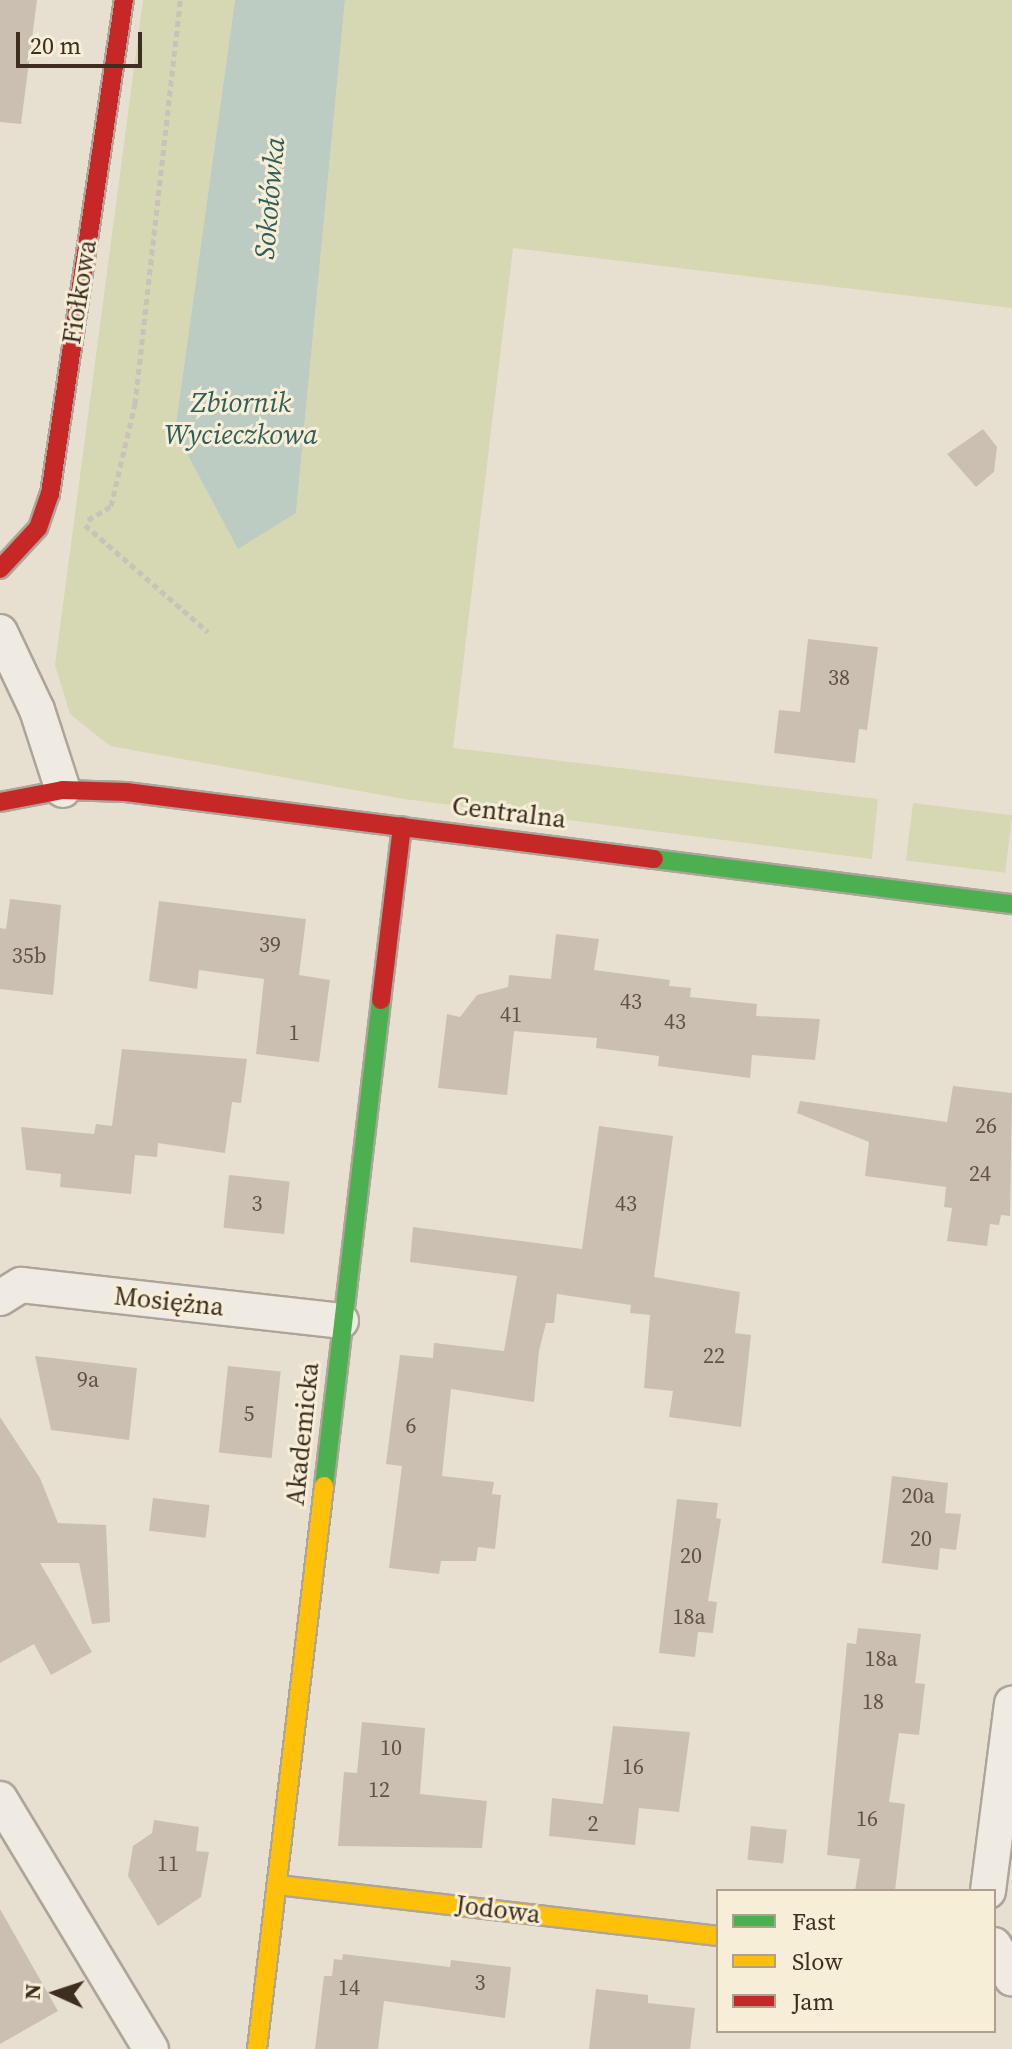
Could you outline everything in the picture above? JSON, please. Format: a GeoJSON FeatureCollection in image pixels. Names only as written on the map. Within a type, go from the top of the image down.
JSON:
{"type":"FeatureCollection","features":[{"type":"Feature","properties":{"kind":"street","name":"Fiołkowa"},"geometry":{"type":"LineString","coordinates":[[0,569],[38,528],[50,494],[124,0]]}},
{"type":"Feature","properties":{"kind":"street"},"geometry":{"type":"LineString","coordinates":[[0,632],[37,710],[63,790]]}},
{"type":"Feature","properties":{"kind":"street","name":"Centralna"},"geometry":{"type":"LineString","coordinates":[[0,802],[63,790],[126,792],[1012,904]]}},
{"type":"Feature","properties":{"kind":"street","name":"Akademicka"},"geometry":{"type":"LineString","coordinates":[[257,2049],[402,826]]}},
{"type":"Feature","properties":{"kind":"street","name":"Mosiężna"},"geometry":{"type":"LineString","coordinates":[[0,1298],[21,1285],[341,1321]]}},
{"type":"Feature","properties":{"kind":"street"},"geometry":{"type":"LineString","coordinates":[[988,1889],[1012,1704]]}},
{"type":"Feature","properties":{"kind":"street"},"geometry":{"type":"LineString","coordinates":[[4,1814],[151,2049]]}},
{"type":"Feature","properties":{"kind":"street","name":"Jodowa"},"geometry":{"type":"LineString","coordinates":[[278,1885],[716,1936]]}},
{"type":"Feature","properties":{"kind":"path"},"geometry":{"type":"LineString","coordinates":[[84,523],[111,506],[135,404],[180,0]]}},
{"type":"Feature","properties":{"kind":"path"},"geometry":{"type":"LineString","coordinates":[[50,494],[208,632]]}},
{"type":"Feature","properties":{"kind":"green space"},"geometry":{"type":"Polygon","coordinates":[[[143,0],[235,0],[175,431],[296,513],[345,0],[1012,0],[1012,308],[513,248],[453,748],[878,799],[872,859],[404,799],[110,746],[70,714],[55,665],[143,0]]]}},
{"type":"Feature","properties":{"kind":"green space"},"geometry":{"type":"Polygon","coordinates":[[[913,803],[1012,815],[1005,873],[906,861],[913,803]]]}},
{"type":"Feature","properties":{"kind":"water","name":"Zbiornik Wycieczkowa"},"geometry":{"type":"Polygon","coordinates":[[[235,0],[345,0],[296,513],[238,549],[175,431],[235,0]]]}},
{"type":"Feature","properties":{"kind":"building"},"geometry":{"type":"Polygon","coordinates":[[[0,0],[37,0],[21,124],[0,122],[0,0]]]}},
{"type":"Feature","properties":{"kind":"building"},"geometry":{"type":"Polygon","coordinates":[[[983,429],[997,447],[994,472],[976,487],[947,454],[983,429]]]}},
{"type":"Feature","properties":{"kind":"building"},"geometry":{"type":"Polygon","coordinates":[[[808,639],[878,647],[867,730],[859,729],[855,763],[774,753],[779,710],[800,712],[808,639]]]}},
{"type":"Feature","properties":{"kind":"building"},"geometry":{"type":"Polygon","coordinates":[[[10,899],[61,905],[53,995],[0,989],[0,928],[6,929],[10,899]]]}},
{"type":"Feature","properties":{"kind":"building"},"geometry":{"type":"Polygon","coordinates":[[[159,901],[306,919],[299,975],[330,980],[319,1062],[256,1054],[264,979],[199,970],[197,989],[149,981],[159,901]]]}},
{"type":"Feature","properties":{"kind":"building"},"geometry":{"type":"Polygon","coordinates":[[[556,934],[599,939],[594,970],[670,980],[669,986],[691,988],[690,997],[757,1004],[756,1016],[820,1019],[815,1060],[752,1055],[750,1078],[658,1066],[659,1056],[596,1048],[597,1038],[514,1031],[507,1095],[438,1088],[447,1014],[460,1017],[477,995],[508,987],[509,975],[551,979],[556,934]]]}},
{"type":"Feature","properties":{"kind":"building"},"geometry":{"type":"Polygon","coordinates":[[[122,1049],[247,1059],[241,1103],[232,1102],[225,1153],[158,1143],[157,1157],[135,1155],[131,1194],[60,1187],[61,1174],[26,1170],[21,1127],[94,1134],[96,1124],[112,1126],[122,1049]]]}},
{"type":"Feature","properties":{"kind":"building"},"geometry":{"type":"Polygon","coordinates":[[[953,1086],[1012,1093],[1010,1216],[1001,1215],[999,1225],[990,1224],[987,1246],[947,1241],[952,1208],[944,1207],[946,1187],[865,1176],[869,1142],[797,1113],[800,1101],[947,1122],[953,1086]]]}},
{"type":"Feature","properties":{"kind":"building"},"geometry":{"type":"Polygon","coordinates":[[[599,1126],[673,1136],[654,1277],[740,1292],[735,1333],[751,1335],[741,1427],[669,1417],[673,1391],[644,1388],[650,1315],[630,1313],[631,1305],[557,1294],[554,1323],[546,1323],[539,1351],[534,1402],[451,1389],[442,1476],[494,1482],[492,1494],[501,1495],[495,1549],[478,1547],[476,1561],[441,1561],[439,1574],[389,1568],[402,1466],[386,1464],[400,1355],[433,1358],[434,1343],[504,1351],[517,1276],[410,1262],[413,1227],[582,1249],[599,1126]]]}},
{"type":"Feature","properties":{"kind":"building"},"geometry":{"type":"Polygon","coordinates":[[[229,1175],[290,1181],[284,1234],[223,1228],[229,1175]]]}},
{"type":"Feature","properties":{"kind":"building"},"geometry":{"type":"Polygon","coordinates":[[[35,1356],[137,1368],[129,1440],[51,1430],[35,1356]]]}},
{"type":"Feature","properties":{"kind":"building"},"geometry":{"type":"Polygon","coordinates":[[[228,1366],[281,1372],[272,1458],[219,1453],[228,1366]]]}},
{"type":"Feature","properties":{"kind":"building"},"geometry":{"type":"Polygon","coordinates":[[[0,1417],[40,1478],[58,1523],[106,1525],[110,1622],[92,1624],[79,1563],[40,1563],[92,1652],[51,1675],[34,1644],[0,1663],[0,1417]]]}},
{"type":"Feature","properties":{"kind":"building"},"geometry":{"type":"Polygon","coordinates":[[[892,1476],[948,1483],[945,1513],[961,1514],[956,1550],[940,1548],[938,1570],[882,1563],[892,1476]]]}},
{"type":"Feature","properties":{"kind":"building"},"geometry":{"type":"Polygon","coordinates":[[[153,1498],[210,1505],[206,1538],[149,1531],[153,1498]]]}},
{"type":"Feature","properties":{"kind":"building"},"geometry":{"type":"Polygon","coordinates":[[[677,1499],[718,1503],[716,1518],[721,1519],[708,1601],[717,1602],[713,1633],[698,1632],[695,1657],[659,1653],[677,1499]]]}},
{"type":"Feature","properties":{"kind":"building"},"geometry":{"type":"Polygon","coordinates":[[[858,1628],[921,1634],[915,1683],[925,1684],[919,1735],[899,1733],[889,1802],[905,1804],[895,1889],[855,1889],[860,1859],[827,1855],[847,1643],[856,1644],[858,1628]]]}},
{"type":"Feature","properties":{"kind":"building"},"geometry":{"type":"Polygon","coordinates":[[[362,1722],[425,1728],[420,1794],[487,1801],[482,1848],[338,1846],[344,1772],[357,1773],[362,1722]]]}},
{"type":"Feature","properties":{"kind":"building"},"geometry":{"type":"Polygon","coordinates":[[[613,1726],[690,1732],[679,1812],[639,1808],[635,1845],[549,1836],[552,1798],[603,1804],[613,1726]]]}},
{"type":"Feature","properties":{"kind":"building"},"geometry":{"type":"Polygon","coordinates":[[[154,1820],[199,1827],[196,1851],[209,1852],[201,1897],[158,1926],[128,1876],[133,1846],[152,1833],[154,1820]]]}},
{"type":"Feature","properties":{"kind":"building"},"geometry":{"type":"Polygon","coordinates":[[[751,1826],[787,1830],[783,1864],[747,1860],[751,1826]]]}},
{"type":"Feature","properties":{"kind":"building"},"geometry":{"type":"Polygon","coordinates":[[[0,1909],[58,2011],[0,2044],[0,1909]]]}},
{"type":"Feature","properties":{"kind":"building"},"geometry":{"type":"Polygon","coordinates":[[[343,1954],[450,1967],[451,1960],[511,1967],[505,2018],[384,2001],[378,2049],[315,2049],[324,1976],[332,1976],[334,1959],[342,1960],[343,1954]]]}},
{"type":"Feature","properties":{"kind":"building"},"geometry":{"type":"Polygon","coordinates":[[[596,1989],[648,1995],[648,2003],[695,2008],[690,2049],[589,2049],[596,1989]]]}},
{"type":"Feature","properties":{"kind":"traffic: fast"},"geometry":{"type":"LineString","coordinates":[[654,859],[1012,904]]}},
{"type":"Feature","properties":{"kind":"traffic: fast"},"geometry":{"type":"LineString","coordinates":[[324,1486],[381,1000]]}},
{"type":"Feature","properties":{"kind":"traffic: slow"},"geometry":{"type":"LineString","coordinates":[[257,2049],[324,1486]]}},
{"type":"Feature","properties":{"kind":"traffic: slow"},"geometry":{"type":"LineString","coordinates":[[278,1885],[716,1936]]}},
{"type":"Feature","properties":{"kind":"traffic: jam"},"geometry":{"type":"LineString","coordinates":[[0,569],[38,528],[50,494],[124,0]]}},
{"type":"Feature","properties":{"kind":"traffic: jam"},"geometry":{"type":"LineString","coordinates":[[0,802],[63,790],[126,792],[654,859]]}},
{"type":"Feature","properties":{"kind":"traffic: jam"},"geometry":{"type":"LineString","coordinates":[[381,1000],[402,826]]}},
{"type":"Feature","properties":{"kind":"water label","name":"Sokołówka"},"geometry":{"type":"Point","coordinates":[269,198]}}]}
